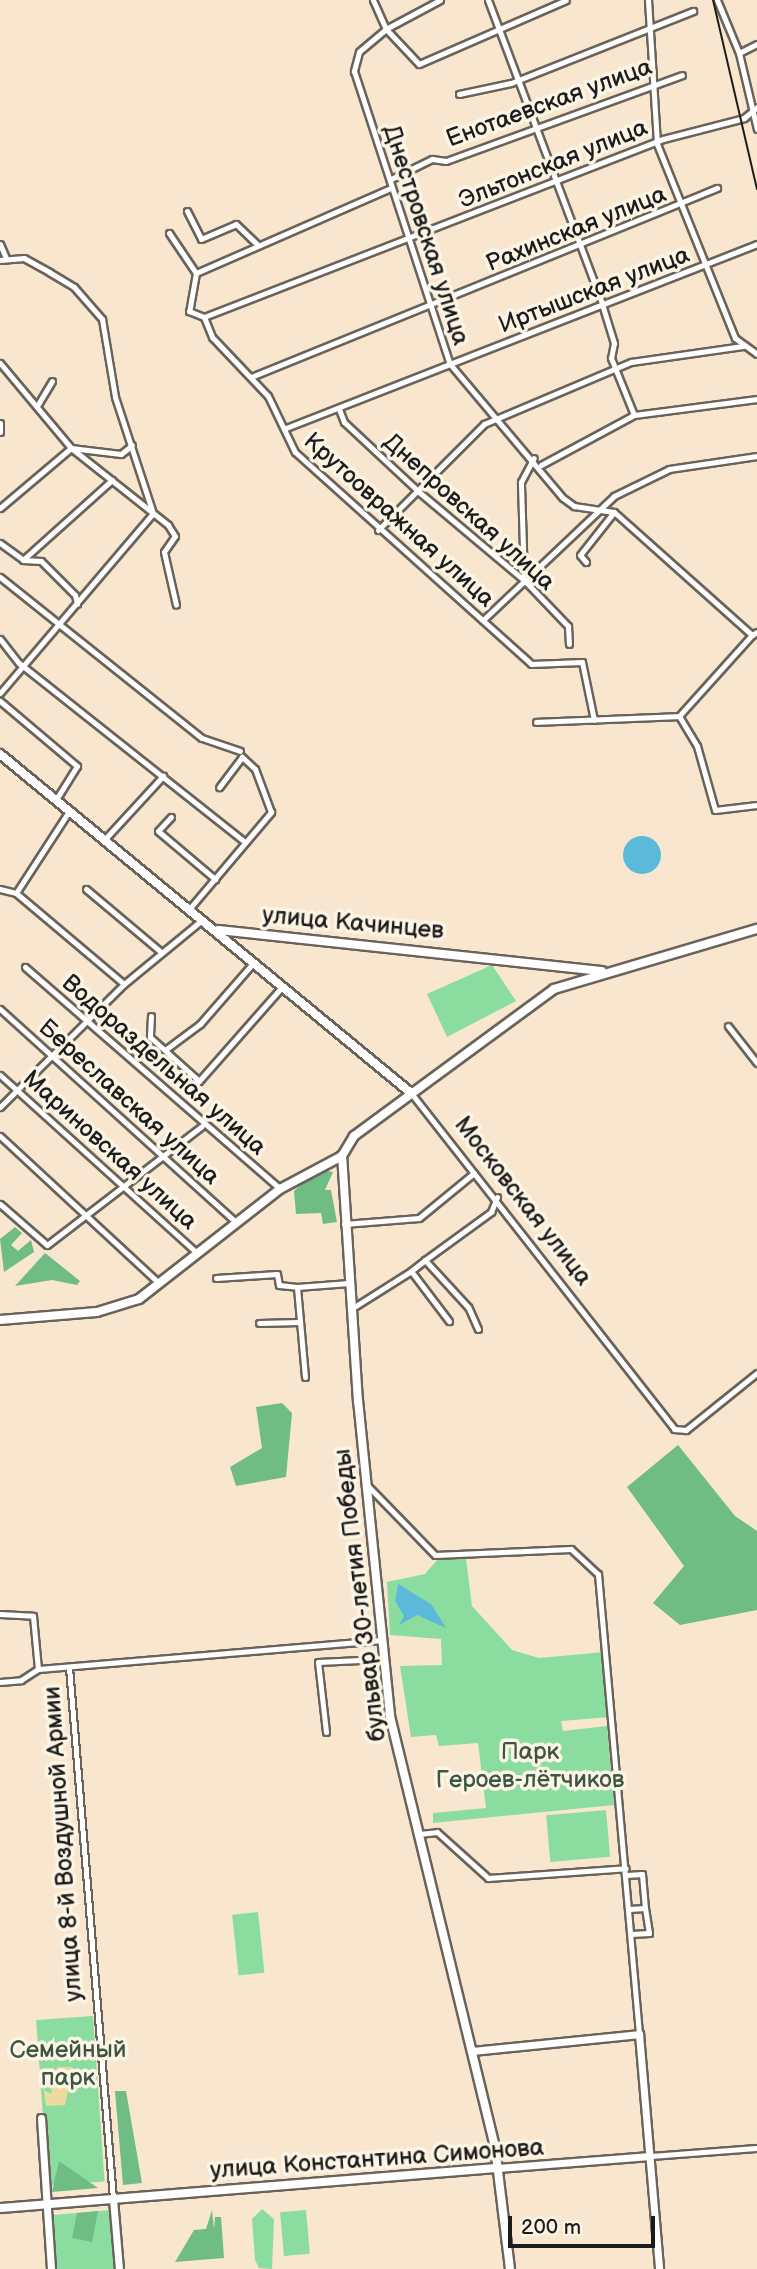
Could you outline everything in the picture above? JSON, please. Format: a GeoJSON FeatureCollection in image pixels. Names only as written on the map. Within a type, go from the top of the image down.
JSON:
{"type":"FeatureCollection","features":[{"type":"Feature","properties":{"kind":"main road"},"geometry":{"type":"LineString","coordinates":[[0,754],[218,930],[411,1093]]}},
{"type":"Feature","properties":{"kind":"main road","name":"улица Качинцев"},"geometry":{"type":"LineString","coordinates":[[218,930],[608,972],[757,929]]}},
{"type":"Feature","properties":{"kind":"main road"},"geometry":{"type":"LineString","coordinates":[[0,1320],[117,1308],[159,1283],[235,1221],[280,1189],[342,1156],[354,1136],[530,1003],[608,972]]}},
{"type":"Feature","properties":{"kind":"main road","name":"бульвар 30-летия Победы"},"geometry":{"type":"LineString","coordinates":[[342,1156],[344,1224],[382,1659],[419,1833],[473,2051],[498,2168],[510,2269]]}},
{"type":"Feature","properties":{"kind":"main road","name":"улица Константина Симонова"},"geometry":{"type":"LineString","coordinates":[[0,2208],[498,2168]]}},
{"type":"Feature","properties":{"kind":"street"},"geometry":{"type":"LineString","coordinates":[[373,0],[386,30],[419,64],[566,0]]}},
{"type":"Feature","properties":{"kind":"street","name":"Днестровская улица"},"geometry":{"type":"LineString","coordinates":[[440,0],[386,30],[359,52],[354,71],[391,179],[388,189],[411,239],[450,364],[496,419],[541,465],[574,506],[614,512]]}},
{"type":"Feature","properties":{"kind":"street"},"geometry":{"type":"LineString","coordinates":[[488,0],[578,249],[602,304],[615,368],[634,415]]}},
{"type":"Feature","properties":{"kind":"street"},"geometry":{"type":"LineString","coordinates":[[648,0],[656,82],[657,144],[704,267],[743,346],[757,354]]}},
{"type":"Feature","properties":{"kind":"street"},"geometry":{"type":"LineString","coordinates":[[725,0],[718,1],[739,52],[748,113],[757,129]]}},
{"type":"Feature","properties":{"kind":"street"},"geometry":{"type":"LineString","coordinates":[[459,94],[517,77],[651,24],[693,11]]}},
{"type":"Feature","properties":{"kind":"street"},"geometry":{"type":"LineString","coordinates":[[739,52],[757,44]]}},
{"type":"Feature","properties":{"kind":"street","name":"Енотаевская улица"},"geometry":{"type":"LineString","coordinates":[[391,179],[432,159],[446,161],[656,82],[682,75]]}},
{"type":"Feature","properties":{"kind":"street","name":"Эльтонская улица"},"geometry":{"type":"LineString","coordinates":[[204,317],[657,144],[748,113],[757,107]]}},
{"type":"Feature","properties":{"kind":"street","name":"Рахинская улица"},"geometry":{"type":"LineString","coordinates":[[251,377],[578,249],[718,188]]}},
{"type":"Feature","properties":{"kind":"street"},"geometry":{"type":"LineString","coordinates":[[169,233],[196,273],[257,244],[388,189]]}},
{"type":"Feature","properties":{"kind":"street"},"geometry":{"type":"LineString","coordinates":[[187,211],[201,239],[236,224],[257,244]]}},
{"type":"Feature","properties":{"kind":"street"},"geometry":{"type":"LineString","coordinates":[[0,244],[3,259],[24,258],[49,272],[93,306],[153,513]]}},
{"type":"Feature","properties":{"kind":"street","name":"Иртышская улица"},"geometry":{"type":"LineString","coordinates":[[286,428],[602,304],[704,267],[757,244]]}},
{"type":"Feature","properties":{"kind":"street","name":"Крутоовражная улица"},"geometry":{"type":"LineString","coordinates":[[196,273],[187,305],[204,317],[212,337],[251,377],[286,428],[295,452],[378,530],[531,664],[582,662],[594,720]]}},
{"type":"Feature","properties":{"kind":"street"},"geometry":{"type":"LineString","coordinates":[[378,530],[496,419],[615,368],[743,346]]}},
{"type":"Feature","properties":{"kind":"street"},"geometry":{"type":"LineString","coordinates":[[0,363],[71,448],[153,513],[175,536],[164,552],[176,605]]}},
{"type":"Feature","properties":{"kind":"street"},"geometry":{"type":"LineString","coordinates":[[0,378],[7,372]]}},
{"type":"Feature","properties":{"kind":"street"},"geometry":{"type":"LineString","coordinates":[[37,406],[52,381]]}},
{"type":"Feature","properties":{"kind":"street"},"geometry":{"type":"LineString","coordinates":[[541,465],[634,415],[757,399]]}},
{"type":"Feature","properties":{"kind":"street","name":"Днепровская улица"},"geometry":{"type":"LineString","coordinates":[[339,409],[344,422],[419,492],[524,580],[568,626],[569,644]]}},
{"type":"Feature","properties":{"kind":"street"},"geometry":{"type":"LineString","coordinates":[[0,423],[0,432]]}},
{"type":"Feature","properties":{"kind":"street"},"geometry":{"type":"LineString","coordinates":[[0,508],[71,448],[121,454],[132,445]]}},
{"type":"Feature","properties":{"kind":"street"},"geometry":{"type":"LineString","coordinates":[[483,620],[604,510],[614,496],[669,468],[757,456]]}},
{"type":"Feature","properties":{"kind":"street"},"geometry":{"type":"LineString","coordinates":[[524,580],[521,482],[534,458]]}},
{"type":"Feature","properties":{"kind":"street"},"geometry":{"type":"LineString","coordinates":[[25,558],[112,480]]}},
{"type":"Feature","properties":{"kind":"street"},"geometry":{"type":"LineString","coordinates":[[536,722],[679,716],[755,633],[614,512],[580,555],[586,562]]}},
{"type":"Feature","properties":{"kind":"street"},"geometry":{"type":"LineString","coordinates":[[0,693],[19,663],[58,621],[77,605],[153,513]]}},
{"type":"Feature","properties":{"kind":"street"},"geometry":{"type":"LineString","coordinates":[[0,543],[25,558],[41,561],[75,595],[77,605]]}},
{"type":"Feature","properties":{"kind":"street"},"geometry":{"type":"LineString","coordinates":[[0,577],[202,738],[240,751]]}},
{"type":"Feature","properties":{"kind":"street"},"geometry":{"type":"LineString","coordinates":[[0,639],[19,663],[245,842]]}},
{"type":"Feature","properties":{"kind":"street"},"geometry":{"type":"LineString","coordinates":[[0,702],[78,766],[78,775],[56,799]]}},
{"type":"Feature","properties":{"kind":"street"},"geometry":{"type":"LineString","coordinates":[[679,716],[697,746],[715,810],[757,805]]}},
{"type":"Feature","properties":{"kind":"street"},"geometry":{"type":"LineString","coordinates":[[190,908],[271,812],[265,788],[242,757],[219,787]]}},
{"type":"Feature","properties":{"kind":"street"},"geometry":{"type":"LineString","coordinates":[[105,839],[163,776]]}},
{"type":"Feature","properties":{"kind":"street"},"geometry":{"type":"LineString","coordinates":[[16,893],[70,810]]}},
{"type":"Feature","properties":{"kind":"street"},"geometry":{"type":"LineString","coordinates":[[171,817],[158,831],[215,879]]}},
{"type":"Feature","properties":{"kind":"street"},"geometry":{"type":"LineString","coordinates":[[0,889],[16,893],[124,984]]}},
{"type":"Feature","properties":{"kind":"street"},"geometry":{"type":"LineString","coordinates":[[86,889],[160,951]]}},
{"type":"Feature","properties":{"kind":"street"},"geometry":{"type":"LineString","coordinates":[[0,1107],[54,1058],[124,984],[160,951],[203,919]]}},
{"type":"Feature","properties":{"kind":"street"},"geometry":{"type":"LineString","coordinates":[[165,1050],[200,1024],[254,962]]}},
{"type":"Feature","properties":{"kind":"street","name":"Водораздельная улица"},"geometry":{"type":"LineString","coordinates":[[25,967],[82,1012],[86,1023],[202,1126],[280,1189]]}},
{"type":"Feature","properties":{"kind":"street"},"geometry":{"type":"LineString","coordinates":[[151,1016],[150,1037],[201,1080],[283,986]]}},
{"type":"Feature","properties":{"kind":"street","name":"Береславская улица"},"geometry":{"type":"LineString","coordinates":[[0,1009],[235,1221]]}},
{"type":"Feature","properties":{"kind":"street"},"geometry":{"type":"LineString","coordinates":[[728,1026],[757,1063]]}},
{"type":"Feature","properties":{"kind":"street","name":"Мариновская улица"},"geometry":{"type":"LineString","coordinates":[[0,1075],[20,1090],[196,1252]]}},
{"type":"Feature","properties":{"kind":"street","name":"Московская улица"},"geometry":{"type":"LineString","coordinates":[[411,1093],[680,1432],[757,1373]]}},
{"type":"Feature","properties":{"kind":"street"},"geometry":{"type":"LineString","coordinates":[[0,1203],[47,1245],[82,1213],[126,1186],[202,1126]]}},
{"type":"Feature","properties":{"kind":"street"},"geometry":{"type":"LineString","coordinates":[[0,1136],[159,1283]]}},
{"type":"Feature","properties":{"kind":"street"},"geometry":{"type":"LineString","coordinates":[[344,1224],[419,1218],[474,1173]]}},
{"type":"Feature","properties":{"kind":"street"},"geometry":{"type":"LineString","coordinates":[[351,1308],[411,1271],[491,1212],[496,1197]]}},
{"type":"Feature","properties":{"kind":"street"},"geometry":{"type":"LineString","coordinates":[[425,1260],[468,1307],[478,1329]]}},
{"type":"Feature","properties":{"kind":"street"},"geometry":{"type":"LineString","coordinates":[[411,1271],[449,1321]]}},
{"type":"Feature","properties":{"kind":"street"},"geometry":{"type":"LineString","coordinates":[[216,1278],[277,1274],[279,1285],[297,1287],[349,1283]]}},
{"type":"Feature","properties":{"kind":"street"},"geometry":{"type":"LineString","coordinates":[[297,1287],[304,1377]]}},
{"type":"Feature","properties":{"kind":"street"},"geometry":{"type":"LineString","coordinates":[[259,1323],[300,1322]]}},
{"type":"Feature","properties":{"kind":"street"},"geometry":{"type":"LineString","coordinates":[[365,1482],[435,1555],[571,1549],[592,1564],[603,1587],[659,2269]]}},
{"type":"Feature","properties":{"kind":"street"},"geometry":{"type":"LineString","coordinates":[[0,1614],[33,1616],[38,1669]]}},
{"type":"Feature","properties":{"kind":"street"},"geometry":{"type":"LineString","coordinates":[[0,1682],[38,1669],[380,1640]]}},
{"type":"Feature","properties":{"kind":"street"},"geometry":{"type":"LineString","coordinates":[[326,1732],[318,1662],[382,1659]]}},
{"type":"Feature","properties":{"kind":"street","name":"улица 8-й Воздушной Армии"},"geometry":{"type":"LineString","coordinates":[[69,1667],[119,2269]]}},
{"type":"Feature","properties":{"kind":"street"},"geometry":{"type":"LineString","coordinates":[[419,1833],[437,1832],[488,1878],[626,1868]]}},
{"type":"Feature","properties":{"kind":"street"},"geometry":{"type":"LineString","coordinates":[[627,1875],[642,1874],[649,1933],[631,1934]]}},
{"type":"Feature","properties":{"kind":"street"},"geometry":{"type":"LineString","coordinates":[[629,1909],[646,1908]]}},
{"type":"Feature","properties":{"kind":"street"},"geometry":{"type":"LineString","coordinates":[[473,2051],[639,2034]]}},
{"type":"Feature","properties":{"kind":"street"},"geometry":{"type":"LineString","coordinates":[[41,2118],[51,2269]]}},
{"type":"Feature","properties":{"kind":"street","name":"улица Константина Симонова"},"geometry":{"type":"LineString","coordinates":[[498,2168],[757,2148]]}},
{"type":"Feature","properties":{"kind":"green space"},"geometry":{"type":"Polygon","coordinates":[[[492,965],[516,1001],[447,1037],[427,994],[492,965]]]}},
{"type":"Feature","properties":{"kind":"green space"},"geometry":{"type":"Polygon","coordinates":[[[319,1169],[333,1172],[325,1190],[331,1190],[337,1222],[323,1224],[321,1213],[296,1214],[294,1191],[319,1169]]]}},
{"type":"Feature","properties":{"kind":"green space"},"geometry":{"type":"Polygon","coordinates":[[[15,1227],[22,1233],[11,1245],[18,1251],[31,1240],[34,1252],[4,1272],[0,1239],[15,1227]]]}},
{"type":"Feature","properties":{"kind":"green space"},"geometry":{"type":"Polygon","coordinates":[[[45,1253],[80,1281],[77,1285],[52,1280],[15,1286],[45,1253]]]}},
{"type":"Feature","properties":{"kind":"green space"},"geometry":{"type":"Polygon","coordinates":[[[282,1403],[292,1413],[286,1477],[236,1486],[230,1467],[262,1448],[256,1407],[282,1403]]]}},
{"type":"Feature","properties":{"kind":"green space"},"geometry":{"type":"Polygon","coordinates":[[[678,1445],[735,1516],[757,1531],[757,1610],[680,1625],[653,1603],[684,1566],[627,1487],[678,1445]]]}},
{"type":"Feature","properties":{"kind":"green space","name":"Парк Героев-лётчиков"},"geometry":{"type":"Polygon","coordinates":[[[438,1559],[466,1559],[472,1606],[512,1650],[539,1658],[604,1652],[610,1717],[561,1721],[563,1731],[607,1726],[614,1805],[433,1823],[433,1813],[486,1808],[478,1743],[439,1746],[436,1735],[411,1737],[400,1666],[442,1665],[441,1639],[390,1635],[387,1582],[425,1574],[438,1559]]]}},
{"type":"Feature","properties":{"kind":"green space"},"geometry":{"type":"Polygon","coordinates":[[[606,1810],[610,1857],[550,1862],[546,1815],[606,1810]]]}},
{"type":"Feature","properties":{"kind":"green space"},"geometry":{"type":"Polygon","coordinates":[[[258,1912],[264,1973],[239,1975],[232,1915],[258,1912]]]}},
{"type":"Feature","properties":{"kind":"green space","name":"Семейный парк"},"geometry":{"type":"Polygon","coordinates":[[[93,2016],[105,2182],[48,2186],[36,2020],[93,2016]]]}},
{"type":"Feature","properties":{"kind":"green space"},"geometry":{"type":"Polygon","coordinates":[[[115,2091],[126,2091],[142,2183],[123,2185],[115,2091]]]}},
{"type":"Feature","properties":{"kind":"green space"},"geometry":{"type":"Polygon","coordinates":[[[59,2161],[98,2188],[52,2192],[59,2161]]]}},
{"type":"Feature","properties":{"kind":"green space"},"geometry":{"type":"Polygon","coordinates":[[[262,2209],[274,2219],[272,2269],[259,2268],[255,2260],[252,2219],[262,2209]]]}},
{"type":"Feature","properties":{"kind":"green space"},"geometry":{"type":"Polygon","coordinates":[[[111,2210],[116,2269],[55,2269],[50,2215],[111,2210]]]}},
{"type":"Feature","properties":{"kind":"green space"},"geometry":{"type":"Polygon","coordinates":[[[212,2210],[214,2229],[215,2217],[221,2217],[224,2258],[175,2262],[194,2230],[206,2229],[212,2210]]]}},
{"type":"Feature","properties":{"kind":"green space"},"geometry":{"type":"Polygon","coordinates":[[[306,2210],[310,2254],[284,2256],[280,2212],[306,2210]]]}},
{"type":"Feature","properties":{"kind":"green space"},"geometry":{"type":"Polygon","coordinates":[[[98,2211],[92,2242],[72,2238],[77,2213],[98,2211]]]}},
{"type":"Feature","properties":{"kind":"sand"},"geometry":{"type":"Polygon","coordinates":[[[57,2067],[73,2067],[65,2105],[46,2106],[44,2090],[51,2094],[57,2067]]]}},
{"type":"Feature","properties":{"kind":"water"},"geometry":{"type":"Polygon","coordinates":[[[642,836],[656,841],[661,855],[656,869],[642,874],[628,869],[623,855],[628,841],[642,836]]]}},
{"type":"Feature","properties":{"kind":"water"},"geometry":{"type":"Polygon","coordinates":[[[398,1584],[431,1604],[446,1628],[417,1615],[399,1625],[404,1616],[395,1601],[398,1584]]]}},
{"type":"Feature","properties":{"kind":"tram line"},"geometry":{"type":"LineString","coordinates":[[713,0],[757,189]]}}]}
